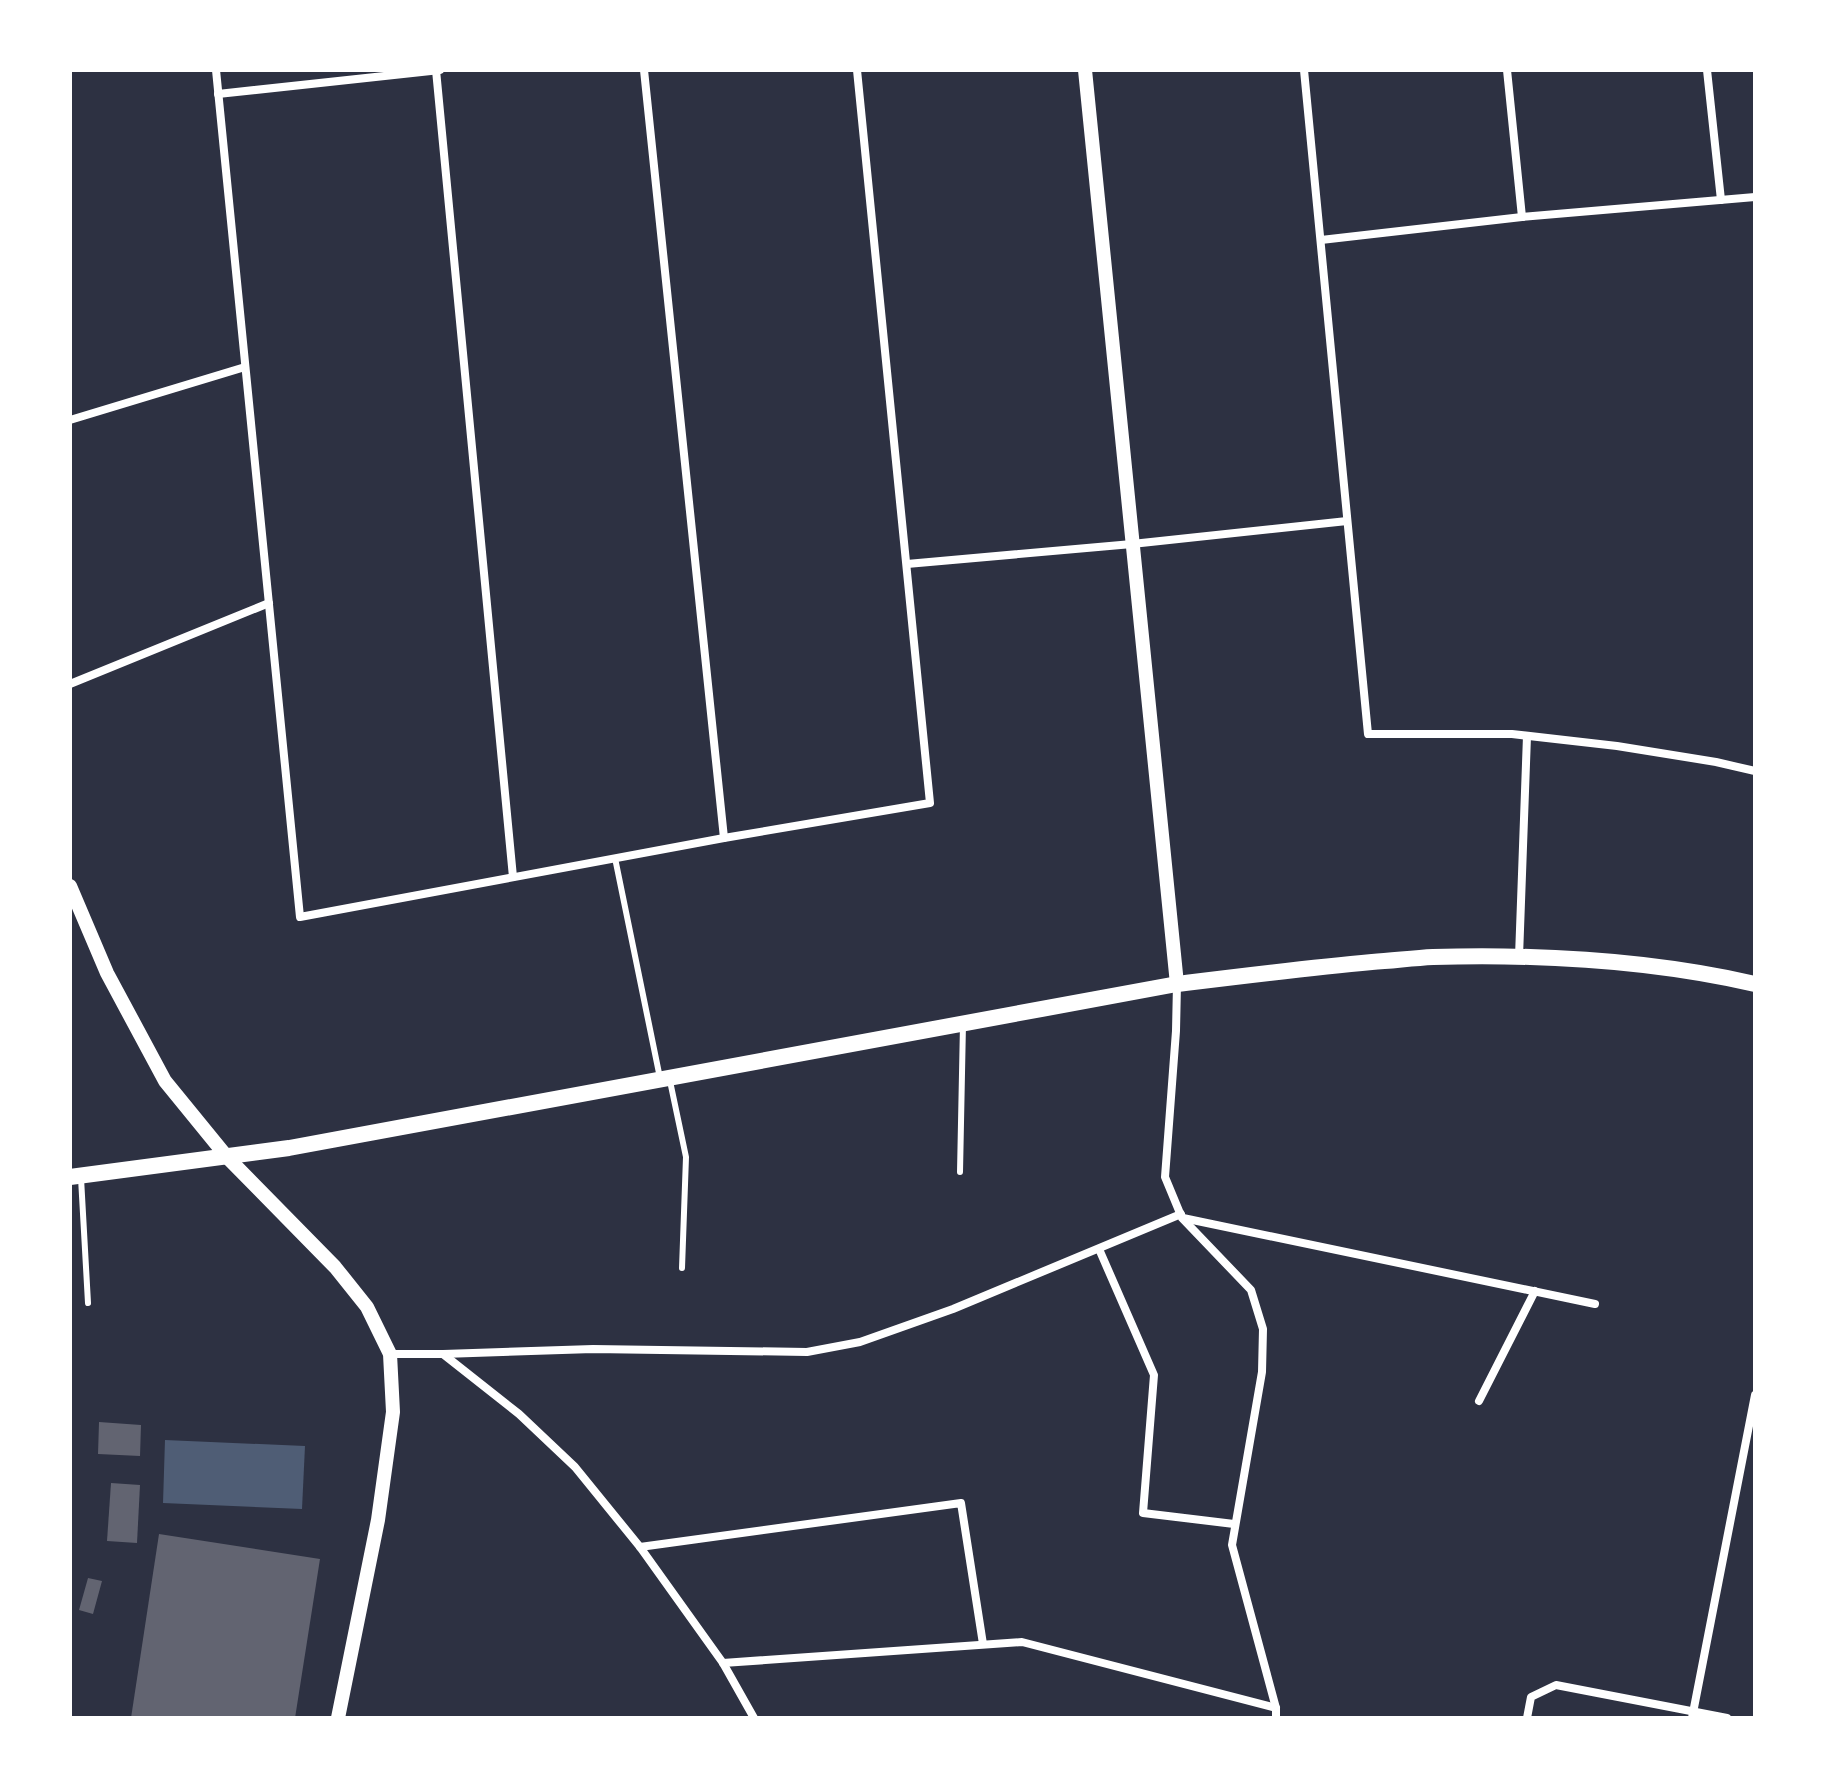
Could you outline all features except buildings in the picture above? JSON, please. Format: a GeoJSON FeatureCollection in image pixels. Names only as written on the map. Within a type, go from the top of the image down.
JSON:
{"type":"FeatureCollection","features":[{"type":"Feature","properties":{"kind":"main road"},"geometry":{"type":"LineString","coordinates":[[75,1176],[289,1148],[1177,984],[1302,968],[1431,957],[1546,957],[1653,966],[1755,984]]}},
{"type":"Feature","properties":{"kind":"street"},"geometry":{"type":"LineString","coordinates":[[216,70],[300,917],[930,803],[857,70]]}},
{"type":"Feature","properties":{"kind":"street"},"geometry":{"type":"LineString","coordinates":[[218,94],[437,70],[513,877]]}},
{"type":"Feature","properties":{"kind":"street"},"geometry":{"type":"LineString","coordinates":[[644,70],[724,838]]}},
{"type":"Feature","properties":{"kind":"street"},"geometry":{"type":"LineString","coordinates":[[1085,70],[1177,984],[1165,1177],[1181,1216],[1251,1290],[1263,1329],[1262,1372],[1232,1545],[1276,1713]]}},
{"type":"Feature","properties":{"kind":"street"},"geometry":{"type":"LineString","coordinates":[[1304,70],[1368,734],[1512,734],[1617,746],[1755,771]]}},
{"type":"Feature","properties":{"kind":"street"},"geometry":{"type":"LineString","coordinates":[[1507,70],[1522,217]]}},
{"type":"Feature","properties":{"kind":"street"},"geometry":{"type":"LineString","coordinates":[[1707,70],[1721,200]]}},
{"type":"Feature","properties":{"kind":"street"},"geometry":{"type":"LineString","coordinates":[[1321,240],[1522,217],[1755,197]]}},
{"type":"Feature","properties":{"kind":"street"},"geometry":{"type":"LineString","coordinates":[[70,420],[245,367]]}},
{"type":"Feature","properties":{"kind":"street"},"geometry":{"type":"LineString","coordinates":[[907,564],[1347,521]]}},
{"type":"Feature","properties":{"kind":"street"},"geometry":{"type":"LineString","coordinates":[[70,684],[269,603]]}},
{"type":"Feature","properties":{"kind":"street"},"geometry":{"type":"LineString","coordinates":[[1519,957],[1527,736]]}},
{"type":"Feature","properties":{"kind":"street"},"geometry":{"type":"LineString","coordinates":[[70,886],[107,973],[165,1081],[227,1157],[335,1267],[367,1307],[390,1354],[393,1412],[378,1520],[338,1718]]}},
{"type":"Feature","properties":{"kind":"street"},"geometry":{"type":"LineString","coordinates":[[390,1354],[593,1349],[807,1352],[860,1342],[953,1309],[1181,1216],[1595,1304]]}},
{"type":"Feature","properties":{"kind":"street"},"geometry":{"type":"LineString","coordinates":[[1099,1249],[1154,1375],[1143,1513],[1234,1524]]}},
{"type":"Feature","properties":{"kind":"street"},"geometry":{"type":"LineString","coordinates":[[1479,1401],[1535,1291]]}},
{"type":"Feature","properties":{"kind":"street"},"geometry":{"type":"LineString","coordinates":[[443,1354],[519,1414],[575,1467],[640,1547],[723,1663],[754,1718]]}},
{"type":"Feature","properties":{"kind":"street"},"geometry":{"type":"LineString","coordinates":[[1692,1715],[1755,1395]]}},
{"type":"Feature","properties":{"kind":"street"},"geometry":{"type":"LineString","coordinates":[[640,1547],[961,1503],[983,1644]]}},
{"type":"Feature","properties":{"kind":"street"},"geometry":{"type":"LineString","coordinates":[[723,1663],[1022,1642],[1276,1713]]}},
{"type":"Feature","properties":{"kind":"street"},"geometry":{"type":"LineString","coordinates":[[1527,1718],[1531,1697],[1556,1685],[1692,1715],[1727,1718]]}},
{"type":"Feature","properties":{"kind":"lane"},"geometry":{"type":"LineString","coordinates":[[615,858],[664,1078],[686,1157],[682,1268]]}},
{"type":"Feature","properties":{"kind":"lane"},"geometry":{"type":"LineString","coordinates":[[960,1172],[963,1023]]}},
{"type":"Feature","properties":{"kind":"lane"},"geometry":{"type":"LineString","coordinates":[[75,1176],[88,1303]]}},
{"type":"Feature","properties":{"kind":"water"},"geometry":{"type":"Polygon","coordinates":[[[165,1440],[305,1446],[302,1509],[163,1503],[165,1440]]]}}]}
